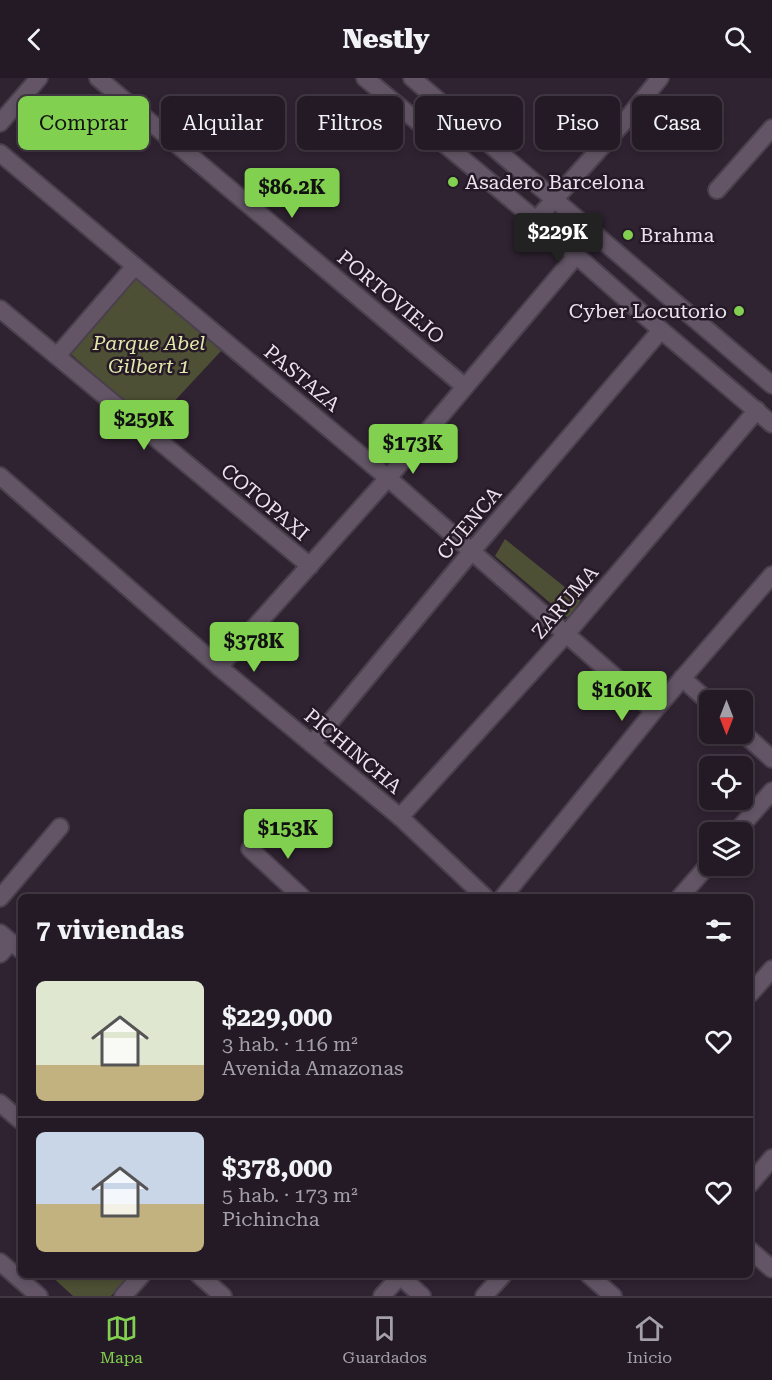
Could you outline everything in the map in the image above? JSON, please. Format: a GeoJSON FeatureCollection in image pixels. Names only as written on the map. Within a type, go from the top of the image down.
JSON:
{"type":"FeatureCollection","features":[{"type":"Feature","properties":{"kind":"street"},"geometry":{"type":"LineString","coordinates":[[0,123],[39,78]]}},
{"type":"Feature","properties":{"kind":"street","name":"PORTOVIEJO"},"geometry":{"type":"LineString","coordinates":[[98,78],[464,386]]}},
{"type":"Feature","properties":{"kind":"street"},"geometry":{"type":"LineString","coordinates":[[365,78],[536,220],[575,257],[772,424]]}},
{"type":"Feature","properties":{"kind":"street"},"geometry":{"type":"LineString","coordinates":[[412,78],[772,386]]}},
{"type":"Feature","properties":{"kind":"street"},"geometry":{"type":"LineString","coordinates":[[536,220],[660,78]]}},
{"type":"Feature","properties":{"kind":"street"},"geometry":{"type":"LineString","coordinates":[[717,190],[772,128]]}},
{"type":"Feature","properties":{"kind":"street","name":"PASTAZA"},"geometry":{"type":"LineString","coordinates":[[0,153],[388,478],[654,711]]}},
{"type":"Feature","properties":{"kind":"street"},"geometry":{"type":"LineString","coordinates":[[219,667],[388,478],[575,257]]}},
{"type":"Feature","properties":{"kind":"street"},"geometry":{"type":"LineString","coordinates":[[57,356],[135,266]]}},
{"type":"Feature","properties":{"kind":"street","name":"COTOPAXI"},"geometry":{"type":"LineString","coordinates":[[0,309],[310,566]]}},
{"type":"Feature","properties":{"kind":"street","name":"CUENCA"},"geometry":{"type":"LineString","coordinates":[[312,744],[472,551],[661,330]]}},
{"type":"Feature","properties":{"kind":"street","name":"ZARUMA"},"geometry":{"type":"LineString","coordinates":[[400,817],[567,633],[757,410]]}},
{"type":"Feature","properties":{"kind":"street","name":"PICHINCHA"},"geometry":{"type":"LineString","coordinates":[[0,476],[219,667],[400,817],[482,894]]}},
{"type":"Feature","properties":{"kind":"street"},"geometry":{"type":"LineString","coordinates":[[505,894],[654,711],[769,582]]}},
{"type":"Feature","properties":{"kind":"street"},"geometry":{"type":"LineString","coordinates":[[682,678],[699,693]]}},
{"type":"Feature","properties":{"kind":"street"},"geometry":{"type":"LineString","coordinates":[[753,742],[772,759]]}},
{"type":"Feature","properties":{"kind":"street"},"geometry":{"type":"LineString","coordinates":[[745,822],[772,791]]}},
{"type":"Feature","properties":{"kind":"street"},"geometry":{"type":"LineString","coordinates":[[0,898],[60,827]]}},
{"type":"Feature","properties":{"kind":"street"},"geometry":{"type":"LineString","coordinates":[[250,849],[299,894]]}},
{"type":"Feature","properties":{"kind":"street"},"geometry":{"type":"LineString","coordinates":[[683,894],[699,875]]}},
{"type":"Feature","properties":{"kind":"street"},"geometry":{"type":"LineString","coordinates":[[753,991],[772,969]]}},
{"type":"Feature","properties":{"kind":"street"},"geometry":{"type":"LineString","coordinates":[[0,1103],[18,1118]]}},
{"type":"Feature","properties":{"kind":"street"},"geometry":{"type":"LineString","coordinates":[[753,1180],[772,1158]]}},
{"type":"Feature","properties":{"kind":"street"},"geometry":{"type":"LineString","coordinates":[[753,1253],[772,1269]]}},
{"type":"Feature","properties":{"kind":"street"},"geometry":{"type":"LineString","coordinates":[[0,1262],[18,1275]]}},
{"type":"Feature","properties":{"kind":"street"},"geometry":{"type":"LineString","coordinates":[[22,1278],[39,1296]]}},
{"type":"Feature","properties":{"kind":"street"},"geometry":{"type":"LineString","coordinates":[[123,1296],[138,1278]]}},
{"type":"Feature","properties":{"kind":"street"},"geometry":{"type":"LineString","coordinates":[[202,1278],[223,1296]]}},
{"type":"Feature","properties":{"kind":"street"},"geometry":{"type":"LineString","coordinates":[[382,1296],[397,1278]]}},
{"type":"Feature","properties":{"kind":"street"},"geometry":{"type":"LineString","coordinates":[[402,1278],[422,1296]]}},
{"type":"Feature","properties":{"kind":"street"},"geometry":{"type":"LineString","coordinates":[[484,1296],[500,1278]]}},
{"type":"Feature","properties":{"kind":"street"},"geometry":{"type":"LineString","coordinates":[[592,1278],[613,1296]]}},
{"type":"Feature","properties":{"kind":"green space","name":"Parque Abel Gilbert 1"},"geometry":{"type":"Polygon","coordinates":[[[135,278],[222,350],[155,422],[153,427],[71,354],[135,278]]]}},
{"type":"Feature","properties":{"kind":"green space"},"geometry":{"type":"Polygon","coordinates":[[[505,539],[581,600],[568,618],[495,556],[505,539]]]}},
{"type":"Feature","properties":{"kind":"green space"},"geometry":{"type":"Polygon","coordinates":[[[53,1278],[127,1278],[111,1296],[73,1296],[53,1278]]]}},
{"type":"Feature","properties":{"kind":"place","name":"Asadero Barcelona"},"geometry":{"type":"Point","coordinates":[453,182]}},
{"type":"Feature","properties":{"kind":"place","name":"Brahma"},"geometry":{"type":"Point","coordinates":[628,235]}},
{"type":"Feature","properties":{"kind":"place","name":"Cyber Locutorio"},"geometry":{"type":"Point","coordinates":[739,311]}}]}
